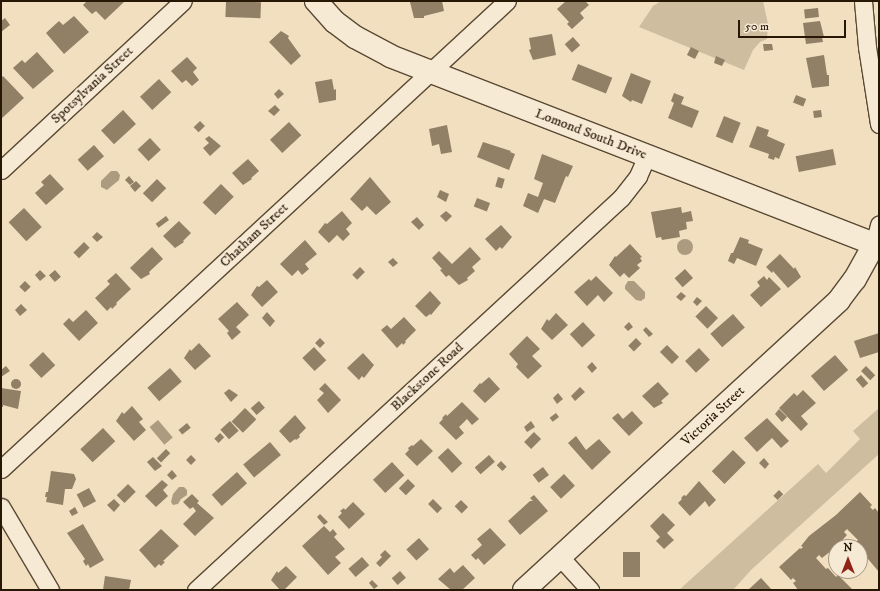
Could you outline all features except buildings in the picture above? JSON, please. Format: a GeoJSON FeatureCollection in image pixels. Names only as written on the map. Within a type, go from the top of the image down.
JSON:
{"type":"FeatureCollection","features":[{"type":"Feature","properties":{"kind":"main road","name":"Lomond South Drive"},"geometry":{"type":"LineString","coordinates":[[316,1],[335,22],[361,40],[390,56],[647,156],[877,239]]}},
{"type":"Feature","properties":{"kind":"main road","name":"Victoria Street"},"geometry":{"type":"LineString","coordinates":[[524,590],[839,300],[855,279],[877,239]]}},
{"type":"Feature","properties":{"kind":"street","name":"Spotsylvania Street"},"geometry":{"type":"LineString","coordinates":[[1,170],[183,1]]}},
{"type":"Feature","properties":{"kind":"street","name":"Chatham Street"},"geometry":{"type":"LineString","coordinates":[[1,469],[507,1]]}},
{"type":"Feature","properties":{"kind":"street"},"geometry":{"type":"LineString","coordinates":[[863,1],[867,47],[879,124]]}},
{"type":"Feature","properties":{"kind":"street","name":"Blackstone Road"},"geometry":{"type":"LineString","coordinates":[[196,590],[621,198],[638,176],[647,156]]}},
{"type":"Feature","properties":{"kind":"street"},"geometry":{"type":"LineString","coordinates":[[1,507],[50,590]]}},
{"type":"Feature","properties":{"kind":"street"},"geometry":{"type":"LineString","coordinates":[[560,557],[590,590]]}},
{"type":"Feature","properties":{"kind":"shaded area"},"geometry":{"type":"Polygon","coordinates":[[[661,1],[763,1],[768,24],[767,39],[760,42],[753,50],[744,70],[639,27],[653,6],[661,1]]]}},
{"type":"Feature","properties":{"kind":"shaded area"},"geometry":{"type":"Polygon","coordinates":[[[111,171],[117,171],[120,175],[119,180],[107,190],[101,187],[101,181],[111,171]]]}},
{"type":"Feature","properties":{"kind":"shaded area"},"geometry":{"type":"Polygon","coordinates":[[[685,239],[692,244],[693,247],[688,254],[685,255],[678,250],[677,247],[682,240],[685,239]]]}},
{"type":"Feature","properties":{"kind":"shaded area"},"geometry":{"type":"Polygon","coordinates":[[[628,281],[634,281],[645,292],[645,298],[641,301],[636,300],[625,289],[628,281]]]}},
{"type":"Feature","properties":{"kind":"shaded area"},"geometry":{"type":"Polygon","coordinates":[[[879,408],[879,454],[752,569],[733,590],[679,590],[818,464],[826,473],[860,439],[853,431],[879,408]]]}},
{"type":"Feature","properties":{"kind":"shaded area"},"geometry":{"type":"Polygon","coordinates":[[[158,420],[173,438],[164,445],[150,427],[158,420]]]}},
{"type":"Feature","properties":{"kind":"shaded area"},"geometry":{"type":"Polygon","coordinates":[[[179,487],[184,487],[187,490],[187,495],[181,499],[178,504],[173,505],[171,502],[173,494],[179,487]]]}}]}
